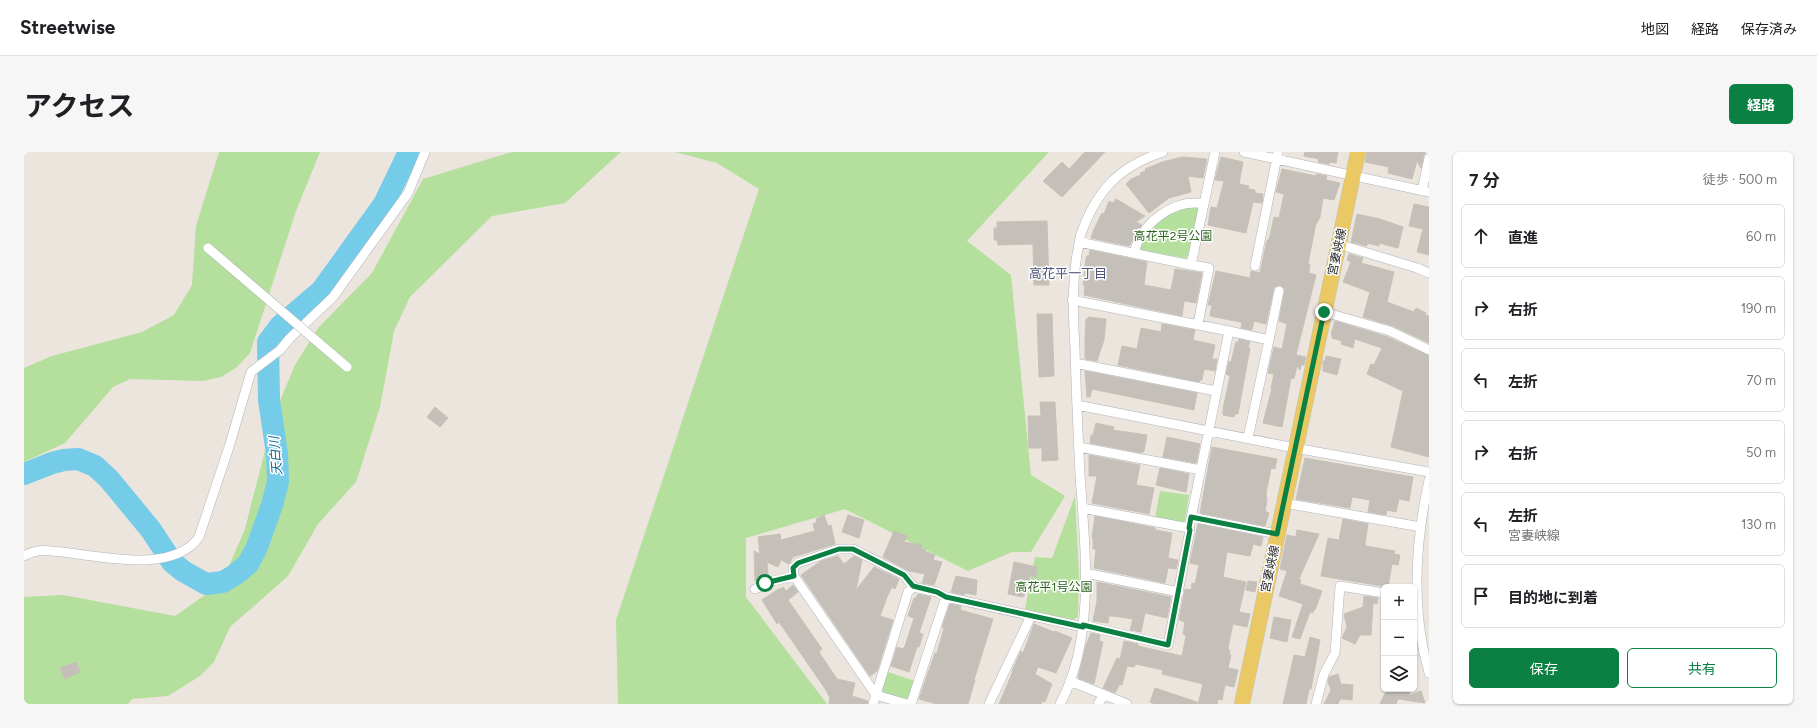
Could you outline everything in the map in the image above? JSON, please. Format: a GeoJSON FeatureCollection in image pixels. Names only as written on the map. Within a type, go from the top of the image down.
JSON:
{"type":"FeatureCollection","features":[{"type":"Feature","properties":{"kind":"main road","name":"宮妻峡線"},"geometry":{"type":"LineString","coordinates":[[1242,704],[1358,152]]}},
{"type":"Feature","properties":{"kind":"street"},"geometry":{"type":"LineString","coordinates":[[24,556],[34,551],[46,550],[116,558],[153,560],[190,547],[199,537],[231,441],[251,372],[280,350],[290,338],[332,297],[408,193],[425,152]]}},
{"type":"Feature","properties":{"kind":"street"},"geometry":{"type":"LineString","coordinates":[[1060,704],[1075,666],[1083,626],[1085,573],[1072,300],[1079,242],[1081,232],[1090,212],[1102,192],[1118,175],[1131,165],[1148,154],[1163,152]]}},
{"type":"Feature","properties":{"kind":"street"},"geometry":{"type":"LineString","coordinates":[[1191,265],[1215,152]]}},
{"type":"Feature","properties":{"kind":"street"},"geometry":{"type":"LineString","coordinates":[[1244,152],[1277,155],[1353,176],[1425,192],[1429,158]]}},
{"type":"Feature","properties":{"kind":"street"},"geometry":{"type":"LineString","coordinates":[[1255,266],[1277,155]]}},
{"type":"Feature","properties":{"kind":"street"},"geometry":{"type":"LineString","coordinates":[[1134,254],[1140,237],[1163,213],[1183,204],[1195,202],[1204,204]]}},
{"type":"Feature","properties":{"kind":"street"},"geometry":{"type":"LineString","coordinates":[[1079,242],[1209,268],[1198,324]]}},
{"type":"Feature","properties":{"kind":"street"},"geometry":{"type":"LineString","coordinates":[[1338,244],[1429,273]]}},
{"type":"Feature","properties":{"kind":"street"},"geometry":{"type":"LineString","coordinates":[[208,248],[347,367]]}},
{"type":"Feature","properties":{"kind":"street"},"geometry":{"type":"LineString","coordinates":[[1248,438],[1279,291]]}},
{"type":"Feature","properties":{"kind":"street"},"geometry":{"type":"LineString","coordinates":[[1072,300],[1190,324],[1198,324],[1269,340]]}},
{"type":"Feature","properties":{"kind":"street"},"geometry":{"type":"LineString","coordinates":[[1324,312],[1390,332],[1429,350]]}},
{"type":"Feature","properties":{"kind":"street"},"geometry":{"type":"LineString","coordinates":[[907,704],[874,699],[794,576],[793,568],[798,563],[844,548],[853,549],[904,575],[913,586],[937,592],[946,597],[1168,645],[1190,530],[1191,517],[1229,331]]}},
{"type":"Feature","properties":{"kind":"street"},"geometry":{"type":"LineString","coordinates":[[1075,363],[1216,391]]}},
{"type":"Feature","properties":{"kind":"street"},"geometry":{"type":"LineString","coordinates":[[1078,405],[1295,448],[1429,472]]}},
{"type":"Feature","properties":{"kind":"street"},"geometry":{"type":"LineString","coordinates":[[1079,447],[1201,470]]}},
{"type":"Feature","properties":{"kind":"street"},"geometry":{"type":"LineString","coordinates":[[1417,584],[1429,480]]}},
{"type":"Feature","properties":{"kind":"street"},"geometry":{"type":"LineString","coordinates":[[1284,503],[1424,525]]}},
{"type":"Feature","properties":{"kind":"street"},"geometry":{"type":"LineString","coordinates":[[1082,508],[1189,528]]}},
{"type":"Feature","properties":{"kind":"street"},"geometry":{"type":"LineString","coordinates":[[1191,517],[1277,534]]}},
{"type":"Feature","properties":{"kind":"street"},"geometry":{"type":"LineString","coordinates":[[1085,573],[1178,592]]}},
{"type":"Feature","properties":{"kind":"street"},"geometry":{"type":"LineString","coordinates":[[755,589],[772,581],[794,576]]}},
{"type":"Feature","properties":{"kind":"street"},"geometry":{"type":"LineString","coordinates":[[874,699],[908,592],[913,586]]}},
{"type":"Feature","properties":{"kind":"street"},"geometry":{"type":"LineString","coordinates":[[1316,704],[1324,674],[1335,653],[1340,586],[1381,593]]}},
{"type":"Feature","properties":{"kind":"street"},"geometry":{"type":"LineString","coordinates":[[911,704],[946,597]]}},
{"type":"Feature","properties":{"kind":"street"},"geometry":{"type":"LineString","coordinates":[[1417,608],[1426,650],[1429,673]]}},
{"type":"Feature","properties":{"kind":"street"},"geometry":{"type":"LineString","coordinates":[[989,704],[1031,616]]}},
{"type":"Feature","properties":{"kind":"street"},"geometry":{"type":"LineString","coordinates":[[1070,681],[1126,704]]}},
{"type":"Feature","properties":{"kind":"street"},"geometry":{"type":"LineString","coordinates":[[1098,704],[1104,695]]}},
{"type":"Feature","properties":{"kind":"green space"},"geometry":{"type":"Polygon","coordinates":[[[219,152],[320,152],[296,211],[250,353],[237,367],[221,377],[203,381],[130,379],[113,387],[65,443],[24,462],[24,368],[52,356],[142,332],[174,315],[192,285],[196,226],[219,152]]]}},
{"type":"Feature","properties":{"kind":"green space"},"geometry":{"type":"Polygon","coordinates":[[[512,152],[621,152],[565,203],[492,216],[410,297],[394,331],[380,407],[356,482],[318,524],[288,576],[230,627],[214,662],[200,676],[168,696],[132,699],[128,704],[24,704],[24,597],[63,595],[175,616],[205,595],[229,566],[245,529],[274,415],[295,365],[318,328],[372,273],[423,179],[512,152]]]}},
{"type":"Feature","properties":{"kind":"green space"},"geometry":{"type":"Polygon","coordinates":[[[675,152],[1049,152],[967,241],[1011,275],[1031,475],[1065,496],[1031,552],[1012,552],[968,571],[845,509],[746,538],[746,597],[827,704],[618,704],[616,620],[759,189],[717,163],[675,152]]]}},
{"type":"Feature","properties":{"kind":"green space","name":"高花平2号公園"},"geometry":{"type":"Polygon","coordinates":[[[1196,206],[1199,209],[1190,255],[1185,258],[1141,250],[1140,244],[1151,229],[1164,217],[1177,210],[1196,206]]]}},
{"type":"Feature","properties":{"kind":"green space"},"geometry":{"type":"Polygon","coordinates":[[[1160,491],[1189,495],[1185,521],[1180,523],[1155,518],[1160,491]]]}},
{"type":"Feature","properties":{"kind":"green space","name":"高花平1号公園"},"geometry":{"type":"Polygon","coordinates":[[[1075,496],[1079,576],[1078,617],[1073,620],[1025,609],[1035,557],[1052,558],[1075,496]]]}},
{"type":"Feature","properties":{"kind":"green space"},"geometry":{"type":"Polygon","coordinates":[[[888,672],[915,681],[909,698],[906,700],[884,694],[882,690],[888,672]]]}},
{"type":"Feature","properties":{"kind":"building"},"geometry":{"type":"Polygon","coordinates":[[[1085,152],[1105,152],[1062,197],[1043,181],[1062,162],[1069,169],[1085,152]]]}},
{"type":"Feature","properties":{"kind":"building"},"geometry":{"type":"Polygon","coordinates":[[[1305,152],[1338,152],[1336,163],[1330,162],[1329,164],[1318,162],[1319,159],[1304,156],[1305,152]]]}},
{"type":"Feature","properties":{"kind":"building"},"geometry":{"type":"Polygon","coordinates":[[[1367,152],[1429,152],[1424,154],[1421,168],[1417,161],[1412,179],[1388,173],[1389,167],[1365,162],[1367,152]]]}},
{"type":"Feature","properties":{"kind":"building"},"geometry":{"type":"Polygon","coordinates":[[[1182,157],[1207,159],[1203,178],[1188,176],[1191,192],[1169,198],[1149,213],[1126,184],[1131,179],[1141,175],[1140,173],[1146,171],[1145,169],[1162,162],[1182,157]]]}},
{"type":"Feature","properties":{"kind":"building"},"geometry":{"type":"Polygon","coordinates":[[[1221,157],[1243,162],[1239,184],[1249,186],[1248,189],[1255,190],[1255,193],[1263,194],[1262,203],[1253,202],[1246,233],[1208,225],[1211,207],[1217,208],[1224,181],[1215,180],[1221,157]]]}},
{"type":"Feature","properties":{"kind":"building"},"geometry":{"type":"Polygon","coordinates":[[[1282,169],[1316,176],[1316,174],[1327,176],[1326,180],[1340,183],[1334,200],[1323,198],[1320,217],[1316,223],[1308,264],[1310,264],[1309,273],[1316,275],[1296,355],[1306,357],[1304,365],[1301,365],[1300,370],[1297,366],[1294,379],[1291,378],[1282,427],[1263,423],[1272,388],[1274,374],[1268,373],[1274,347],[1282,349],[1287,324],[1279,321],[1285,289],[1280,285],[1274,287],[1266,324],[1254,321],[1252,330],[1241,328],[1242,323],[1240,322],[1210,316],[1212,305],[1208,305],[1216,271],[1250,278],[1251,271],[1260,273],[1267,240],[1269,240],[1274,217],[1279,218],[1284,194],[1276,192],[1282,169]]]}},
{"type":"Feature","properties":{"kind":"building"},"geometry":{"type":"Polygon","coordinates":[[[1116,199],[1145,216],[1136,222],[1142,225],[1129,246],[1091,238],[1094,229],[1102,213],[1104,214],[1109,201],[1113,203],[1116,199]]]}},
{"type":"Feature","properties":{"kind":"building"},"geometry":{"type":"Polygon","coordinates":[[[1414,204],[1429,207],[1429,255],[1417,252],[1423,229],[1409,226],[1414,204]]]}},
{"type":"Feature","properties":{"kind":"building"},"geometry":{"type":"Polygon","coordinates":[[[1357,214],[1380,219],[1403,227],[1398,248],[1379,243],[1379,246],[1367,243],[1367,246],[1351,242],[1357,214]]]}},
{"type":"Feature","properties":{"kind":"building"},"geometry":{"type":"Polygon","coordinates":[[[1047,221],[1049,285],[1034,285],[1033,244],[998,245],[997,240],[994,240],[994,228],[997,228],[997,222],[1047,221]]]}},
{"type":"Feature","properties":{"kind":"building"},"geometry":{"type":"Polygon","coordinates":[[[1090,250],[1147,262],[1144,285],[1171,290],[1175,269],[1202,273],[1196,303],[1184,301],[1182,316],[1084,295],[1085,285],[1083,285],[1086,258],[1089,256],[1090,250]]]}},
{"type":"Feature","properties":{"kind":"building"},"geometry":{"type":"Polygon","coordinates":[[[1349,254],[1363,258],[1361,263],[1394,272],[1387,302],[1414,312],[1416,308],[1426,313],[1425,315],[1429,316],[1429,343],[1393,326],[1363,317],[1370,292],[1343,282],[1351,262],[1347,260],[1349,254]]]}},
{"type":"Feature","properties":{"kind":"building"},"geometry":{"type":"Polygon","coordinates":[[[1037,314],[1052,314],[1054,376],[1039,377],[1037,314]]]}},
{"type":"Feature","properties":{"kind":"building"},"geometry":{"type":"Polygon","coordinates":[[[1088,317],[1106,319],[1104,340],[1097,361],[1085,359],[1086,319],[1088,319],[1088,317]]]}},
{"type":"Feature","properties":{"kind":"building"},"geometry":{"type":"Polygon","coordinates":[[[1335,321],[1388,337],[1429,356],[1429,457],[1391,447],[1403,391],[1367,374],[1371,364],[1374,365],[1382,348],[1355,339],[1353,348],[1341,344],[1342,341],[1332,338],[1331,334],[1335,321]]]}},
{"type":"Feature","properties":{"kind":"building"},"geometry":{"type":"Polygon","coordinates":[[[1162,324],[1195,330],[1193,340],[1215,345],[1212,359],[1217,359],[1215,371],[1204,369],[1202,380],[1199,382],[1118,365],[1122,346],[1137,349],[1141,328],[1161,332],[1162,324]]]}},
{"type":"Feature","properties":{"kind":"building"},"geometry":{"type":"Polygon","coordinates":[[[1239,339],[1250,342],[1248,347],[1250,348],[1238,414],[1235,414],[1234,417],[1223,415],[1223,409],[1230,376],[1226,374],[1236,342],[1238,342],[1239,339]]]}},
{"type":"Feature","properties":{"kind":"building"},"geometry":{"type":"Polygon","coordinates":[[[1326,356],[1341,359],[1337,375],[1323,371],[1323,361],[1325,361],[1326,356]]]}},
{"type":"Feature","properties":{"kind":"building"},"geometry":{"type":"Polygon","coordinates":[[[1085,371],[1197,393],[1194,410],[1092,389],[1090,397],[1087,397],[1085,371]]]}},
{"type":"Feature","properties":{"kind":"building"},"geometry":{"type":"Polygon","coordinates":[[[1040,402],[1055,402],[1058,460],[1042,461],[1042,448],[1029,448],[1028,416],[1041,416],[1040,402]]]}},
{"type":"Feature","properties":{"kind":"building"},"geometry":{"type":"Polygon","coordinates":[[[435,407],[448,418],[440,427],[427,417],[435,407]]]}},
{"type":"Feature","properties":{"kind":"building"},"geometry":{"type":"Polygon","coordinates":[[[1096,423],[1114,427],[1113,430],[1147,435],[1144,451],[1142,453],[1090,443],[1091,435],[1093,435],[1096,423]]]}},
{"type":"Feature","properties":{"kind":"building"},"geometry":{"type":"Polygon","coordinates":[[[1167,437],[1200,444],[1196,463],[1163,457],[1167,437]]]}},
{"type":"Feature","properties":{"kind":"building"},"geometry":{"type":"Polygon","coordinates":[[[1212,447],[1277,459],[1275,469],[1271,468],[1266,493],[1267,501],[1265,511],[1269,513],[1265,526],[1200,513],[1212,447]]]}},
{"type":"Feature","properties":{"kind":"building"},"geometry":{"type":"Polygon","coordinates":[[[1089,455],[1140,465],[1136,485],[1154,488],[1149,514],[1092,503],[1097,476],[1089,476],[1089,455]]]}},
{"type":"Feature","properties":{"kind":"building"},"geometry":{"type":"Polygon","coordinates":[[[1305,458],[1413,477],[1409,501],[1399,499],[1396,512],[1387,510],[1386,515],[1368,512],[1370,500],[1352,497],[1350,508],[1296,499],[1305,458]]]}},
{"type":"Feature","properties":{"kind":"building"},"geometry":{"type":"Polygon","coordinates":[[[1160,468],[1189,474],[1186,492],[1156,485],[1160,468]]]}},
{"type":"Feature","properties":{"kind":"building"},"geometry":{"type":"Polygon","coordinates":[[[824,515],[828,526],[831,525],[835,544],[793,557],[789,564],[781,560],[778,567],[767,562],[768,577],[755,581],[754,551],[760,554],[758,537],[780,534],[781,540],[815,531],[813,524],[817,522],[816,519],[824,515]]]}},
{"type":"Feature","properties":{"kind":"building"},"geometry":{"type":"Polygon","coordinates":[[[848,515],[864,520],[859,538],[842,532],[848,515]]]}},
{"type":"Feature","properties":{"kind":"building"},"geometry":{"type":"Polygon","coordinates":[[[1095,516],[1155,528],[1155,530],[1172,533],[1168,558],[1178,560],[1176,569],[1168,568],[1165,583],[1094,568],[1096,549],[1093,549],[1092,538],[1095,516]]]}},
{"type":"Feature","properties":{"kind":"building"},"geometry":{"type":"Polygon","coordinates":[[[1343,519],[1368,524],[1366,546],[1395,551],[1394,554],[1400,555],[1398,565],[1392,564],[1389,584],[1381,584],[1381,586],[1321,576],[1328,538],[1339,540],[1343,519]]]}},
{"type":"Feature","properties":{"kind":"building"},"geometry":{"type":"Polygon","coordinates":[[[1198,524],[1263,537],[1261,546],[1253,544],[1250,556],[1227,552],[1223,577],[1246,582],[1239,612],[1250,614],[1247,627],[1233,624],[1228,650],[1230,650],[1229,654],[1231,655],[1228,668],[1238,670],[1234,687],[1225,685],[1222,700],[1218,699],[1217,704],[1198,704],[1203,684],[1162,674],[1163,670],[1136,664],[1134,667],[1127,666],[1122,685],[1120,684],[1115,693],[1103,688],[1117,658],[1120,659],[1124,641],[1138,644],[1138,646],[1182,656],[1186,636],[1183,634],[1185,622],[1179,620],[1185,589],[1191,590],[1192,583],[1195,584],[1199,565],[1190,563],[1198,524]]]}},
{"type":"Feature","properties":{"kind":"building"},"geometry":{"type":"Polygon","coordinates":[[[1297,530],[1319,534],[1299,579],[1301,580],[1300,584],[1322,591],[1315,610],[1314,609],[1313,613],[1310,612],[1300,639],[1292,637],[1303,604],[1279,596],[1287,571],[1280,569],[1287,535],[1296,537],[1297,530]]]}},
{"type":"Feature","properties":{"kind":"building"},"geometry":{"type":"Polygon","coordinates":[[[894,531],[907,536],[904,542],[922,545],[921,549],[925,549],[925,551],[935,555],[933,560],[942,562],[934,585],[922,583],[925,574],[909,571],[883,557],[894,531]]]}},
{"type":"Feature","properties":{"kind":"building"},"geometry":{"type":"Polygon","coordinates":[[[838,556],[844,564],[854,556],[862,560],[856,590],[874,567],[899,579],[895,589],[892,587],[880,616],[893,620],[877,671],[870,676],[801,575],[821,561],[838,556]]]}},
{"type":"Feature","properties":{"kind":"building"},"geometry":{"type":"Polygon","coordinates":[[[1014,562],[1037,567],[1036,577],[1030,576],[1024,596],[1022,597],[1008,594],[1014,562]]]}},
{"type":"Feature","properties":{"kind":"building"},"geometry":{"type":"Polygon","coordinates":[[[956,576],[977,580],[976,595],[965,593],[964,595],[951,592],[956,576]]]}},
{"type":"Feature","properties":{"kind":"building"},"geometry":{"type":"Polygon","coordinates":[[[1248,581],[1257,582],[1255,592],[1246,590],[1248,581]]]}},
{"type":"Feature","properties":{"kind":"building"},"geometry":{"type":"Polygon","coordinates":[[[1097,582],[1171,597],[1167,618],[1145,613],[1141,632],[1130,630],[1133,619],[1109,616],[1108,623],[1093,621],[1097,601],[1097,582]]]}},
{"type":"Feature","properties":{"kind":"building"},"geometry":{"type":"Polygon","coordinates":[[[793,585],[798,592],[788,600],[822,649],[819,652],[837,679],[855,683],[852,696],[868,701],[867,704],[829,704],[830,698],[826,690],[779,622],[777,624],[762,600],[780,588],[779,590],[783,587],[786,591],[793,585]]]}},
{"type":"Feature","properties":{"kind":"building"},"geometry":{"type":"Polygon","coordinates":[[[918,594],[931,597],[919,633],[923,634],[909,672],[891,666],[897,647],[903,649],[905,646],[914,618],[908,616],[914,598],[916,598],[918,594]]]}},
{"type":"Feature","properties":{"kind":"building"},"geometry":{"type":"Polygon","coordinates":[[[1364,596],[1378,598],[1377,604],[1373,603],[1371,635],[1360,635],[1355,644],[1342,638],[1347,627],[1344,614],[1363,607],[1364,596]]]}},
{"type":"Feature","properties":{"kind":"building"},"geometry":{"type":"Polygon","coordinates":[[[950,604],[961,606],[960,610],[993,619],[968,704],[937,704],[919,699],[935,653],[937,653],[944,628],[942,627],[950,604]]]}},
{"type":"Feature","properties":{"kind":"building"},"geometry":{"type":"Polygon","coordinates":[[[1274,617],[1291,620],[1287,642],[1270,638],[1274,617]]]}},
{"type":"Feature","properties":{"kind":"building"},"geometry":{"type":"Polygon","coordinates":[[[1034,624],[1072,638],[1056,673],[1038,667],[1035,674],[1052,684],[1045,702],[1042,701],[1041,704],[999,704],[1021,651],[1023,653],[1034,624]]]}},
{"type":"Feature","properties":{"kind":"building"},"geometry":{"type":"Polygon","coordinates":[[[1091,633],[1100,635],[1099,641],[1103,642],[1094,684],[1078,678],[1086,645],[1091,633]]]}},
{"type":"Feature","properties":{"kind":"building"},"geometry":{"type":"Polygon","coordinates":[[[1310,637],[1320,640],[1311,689],[1309,689],[1306,704],[1283,704],[1294,655],[1305,657],[1310,637]]]}},
{"type":"Feature","properties":{"kind":"building"},"geometry":{"type":"Polygon","coordinates":[[[76,662],[80,672],[65,679],[60,668],[76,662]]]}},
{"type":"Feature","properties":{"kind":"building"},"geometry":{"type":"Polygon","coordinates":[[[1338,674],[1341,684],[1353,685],[1352,700],[1340,699],[1338,704],[1324,704],[1331,690],[1328,682],[1329,677],[1338,674]]]}},
{"type":"Feature","properties":{"kind":"building"},"geometry":{"type":"Polygon","coordinates":[[[1155,688],[1197,702],[1197,704],[1155,704],[1150,702],[1155,688]]]}},
{"type":"Feature","properties":{"kind":"building"},"geometry":{"type":"Polygon","coordinates":[[[1421,691],[1425,703],[1398,699],[1396,704],[1380,704],[1386,692],[1410,692],[1409,696],[1421,691]]]}},
{"type":"Feature","properties":{"kind":"waterway","name":"天白川"},"geometry":{"type":"LineString","coordinates":[[24,474],[64,460],[78,459],[95,466],[109,479],[151,530],[172,562],[183,571],[206,584],[223,582],[248,564],[257,547],[272,505],[278,482],[277,454],[269,400],[268,342],[280,326],[322,290],[384,204],[409,152]]}},
{"type":"Feature","properties":{"kind":"district","name":"高花平一丁目"},"geometry":{"type":"Point","coordinates":[1068,273]}},
{"type":"Feature","properties":{"kind":"route"},"geometry":{"type":"LineString","coordinates":[[765,583],[794,576],[793,568],[798,563],[839,549],[853,549],[904,575],[913,586],[937,592],[946,597],[1083,627],[1083,625],[1168,645],[1190,530],[1191,517],[1277,534],[1324,312]]}}]}
